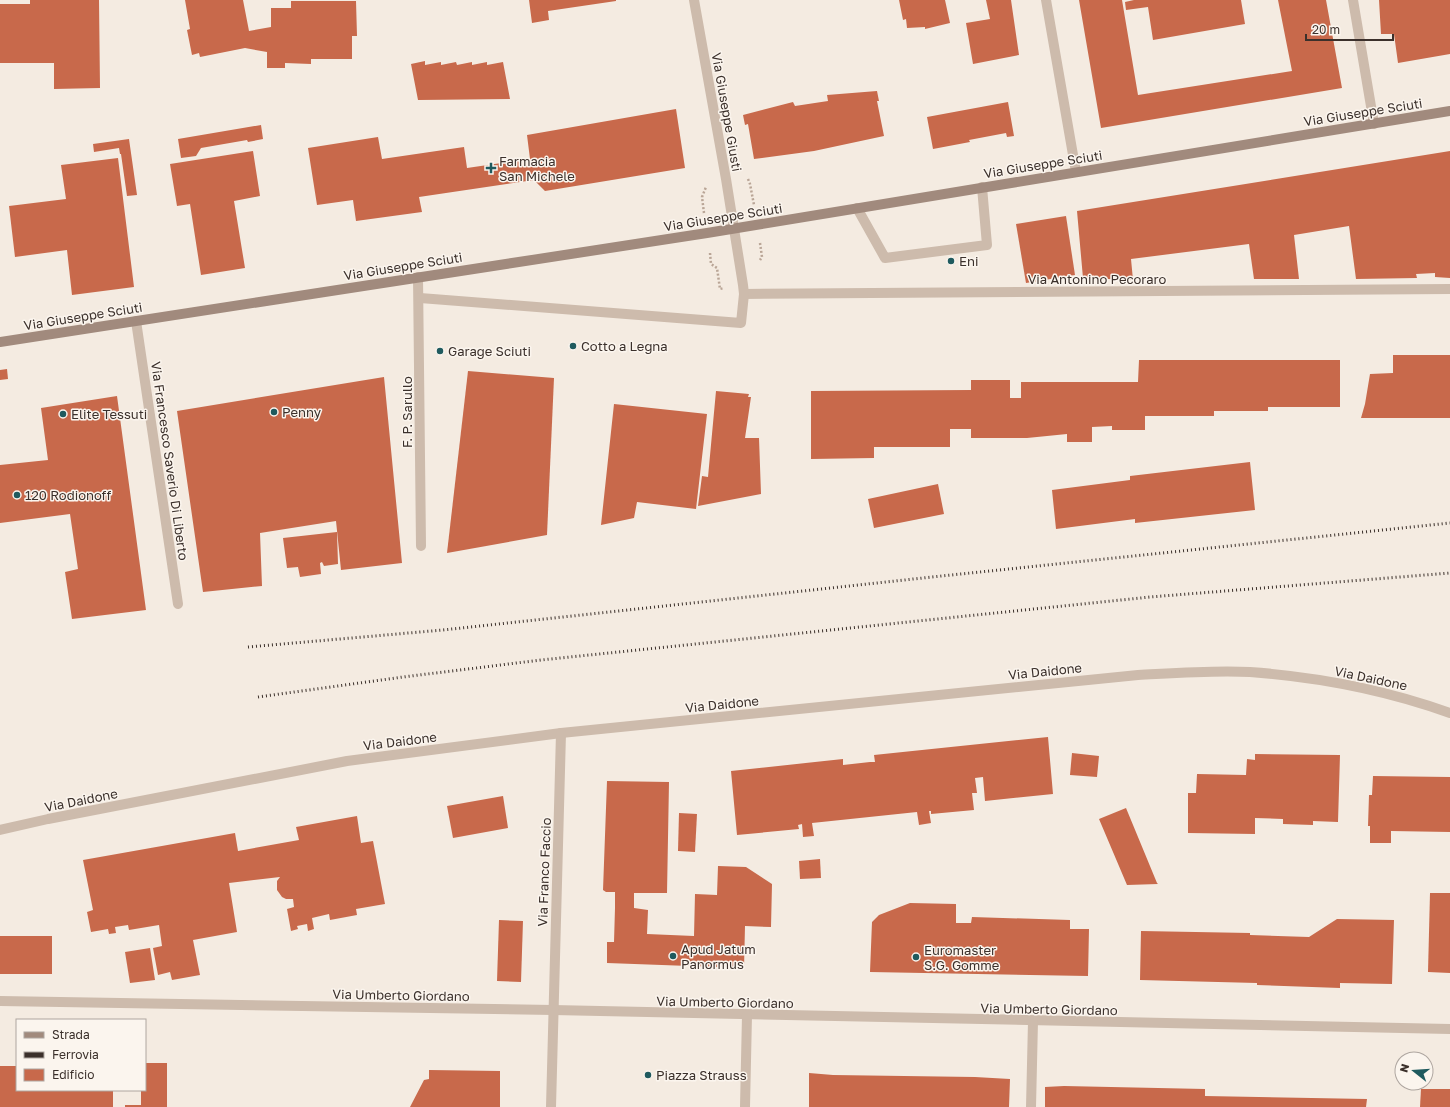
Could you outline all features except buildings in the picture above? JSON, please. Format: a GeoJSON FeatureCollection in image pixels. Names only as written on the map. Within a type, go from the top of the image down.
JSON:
{"type":"FeatureCollection","features":[{"type":"Feature","properties":{"kind":"street","name":"Via Giuseppe Giusti"},"geometry":{"type":"LineString","coordinates":[[420,298],[741,323],[744,294],[734,228],[694,0]]}},
{"type":"Feature","properties":{"kind":"street"},"geometry":{"type":"LineString","coordinates":[[1046,0],[1076,172]]}},
{"type":"Feature","properties":{"kind":"street"},"geometry":{"type":"LineString","coordinates":[[1353,0],[1374,124]]}},
{"type":"Feature","properties":{"kind":"street","name":"Via Giuseppe Sciuti"},"geometry":{"type":"LineString","coordinates":[[0,342],[734,228],[1450,111]]}},
{"type":"Feature","properties":{"kind":"street"},"geometry":{"type":"LineString","coordinates":[[857,208],[886,258],[987,245],[982,187]]}},
{"type":"Feature","properties":{"kind":"street","name":"F. P. Sarullo"},"geometry":{"type":"LineString","coordinates":[[418,277],[420,298],[421,546]]}},
{"type":"Feature","properties":{"kind":"street","name":"Via Antonino Pecoraro"},"geometry":{"type":"LineString","coordinates":[[744,294],[1450,289]]}},
{"type":"Feature","properties":{"kind":"street","name":"Via Francesco Saverio Di Liberto"},"geometry":{"type":"LineString","coordinates":[[136,321],[178,604]]}},
{"type":"Feature","properties":{"kind":"street","name":"Via Daidone"},"geometry":{"type":"LineString","coordinates":[[0,830],[48,819],[347,761],[561,733],[1138,675],[1201,671],[1250,672],[1299,677],[1342,684],[1404,698],[1450,713]]}},
{"type":"Feature","properties":{"kind":"street","name":"Via Franco Faccio"},"geometry":{"type":"LineString","coordinates":[[551,1107],[561,733]]}},
{"type":"Feature","properties":{"kind":"street","name":"Via Umberto Giordano"},"geometry":{"type":"LineString","coordinates":[[0,1001],[553,1010],[1450,1029]]}},
{"type":"Feature","properties":{"kind":"street"},"geometry":{"type":"LineString","coordinates":[[745,1107],[747,1015]]}},
{"type":"Feature","properties":{"kind":"street"},"geometry":{"type":"LineString","coordinates":[[1031,1107],[1033,1021]]}},
{"type":"Feature","properties":{"kind":"railway"},"geometry":{"type":"LineString","coordinates":[[248,647],[443,630],[1450,523]]}},
{"type":"Feature","properties":{"kind":"railway"},"geometry":{"type":"LineString","coordinates":[[258,697],[541,660],[1150,597],[1450,573]]}},
{"type":"Feature","properties":{"kind":"place","name":"Farmacia San Michele"},"geometry":{"type":"Point","coordinates":[491,168]}},
{"type":"Feature","properties":{"kind":"place","name":"Eni"},"geometry":{"type":"Point","coordinates":[951,261]}},
{"type":"Feature","properties":{"kind":"place","name":"Cotto a Legna"},"geometry":{"type":"Point","coordinates":[573,346]}},
{"type":"Feature","properties":{"kind":"place","name":"Garage Sciuti"},"geometry":{"type":"Point","coordinates":[440,351]}},
{"type":"Feature","properties":{"kind":"place","name":"Penny"},"geometry":{"type":"Point","coordinates":[274,412]}},
{"type":"Feature","properties":{"kind":"place","name":"Elite Tessuti"},"geometry":{"type":"Point","coordinates":[63,414]}},
{"type":"Feature","properties":{"kind":"place","name":"120 Rodionoff"},"geometry":{"type":"Point","coordinates":[17,495]}},
{"type":"Feature","properties":{"kind":"place","name":"Apud Jatum Panormus"},"geometry":{"type":"Point","coordinates":[673,956]}},
{"type":"Feature","properties":{"kind":"place","name":"Euromaster S.G. Gomme"},"geometry":{"type":"Point","coordinates":[916,957]}},
{"type":"Feature","properties":{"kind":"place","name":"Piazza Strauss"},"geometry":{"type":"Point","coordinates":[648,1075]}}]}
